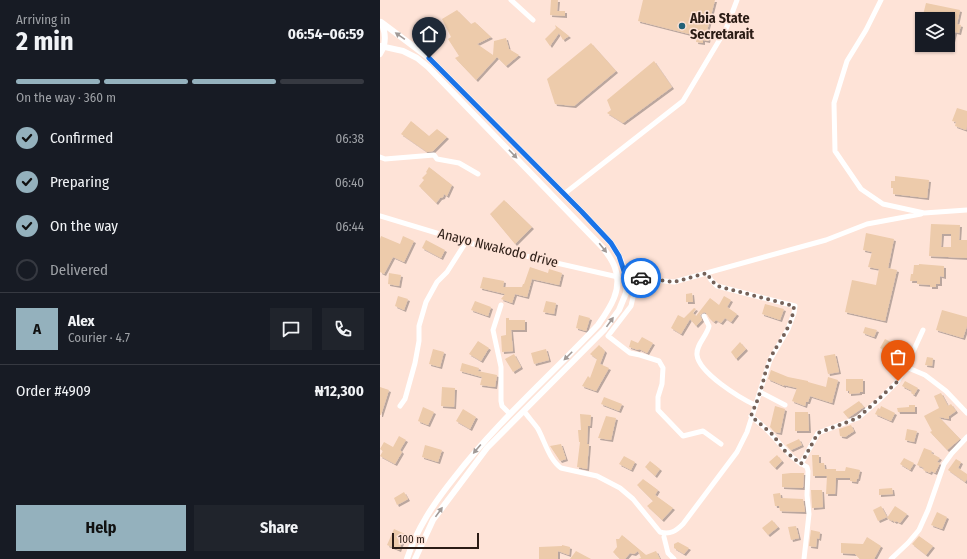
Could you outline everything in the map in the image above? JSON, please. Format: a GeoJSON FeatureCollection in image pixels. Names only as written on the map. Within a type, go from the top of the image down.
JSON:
{"type":"FeatureCollection","features":[{"type":"Feature","properties":{"kind":"street"},"geometry":{"type":"LineString","coordinates":[[511,0],[533,20]]}},
{"type":"Feature","properties":{"kind":"street"},"geometry":{"type":"LineString","coordinates":[[564,194],[683,101],[726,29],[737,0]]}},
{"type":"Feature","properties":{"kind":"street"},"geometry":{"type":"LineString","coordinates":[[881,0],[866,30],[847,61],[834,103],[835,151],[861,189],[883,204],[924,213]]}},
{"type":"Feature","properties":{"kind":"street"},"geometry":{"type":"LineString","coordinates":[[380,21],[385,34],[380,54]]}},
{"type":"Feature","properties":{"kind":"street"},"geometry":{"type":"LineString","coordinates":[[380,21],[429,58],[611,243],[619,256],[627,280],[626,293],[619,310],[604,330],[487,448],[448,498],[433,520],[415,559]]}},
{"type":"Feature","properties":{"kind":"street"},"geometry":{"type":"LineString","coordinates":[[382,47],[403,51],[419,50]]}},
{"type":"Feature","properties":{"kind":"street"},"geometry":{"type":"LineString","coordinates":[[403,51],[417,58],[428,67],[604,249],[615,267],[618,277],[616,292],[611,306],[598,325],[485,440],[438,498],[419,529],[407,559]]}},
{"type":"Feature","properties":{"kind":"street"},"geometry":{"type":"LineString","coordinates":[[380,157],[385,159],[434,156],[437,159],[459,163],[478,174]]}},
{"type":"Feature","properties":{"kind":"street"},"geometry":{"type":"LineString","coordinates":[[627,280],[674,282],[826,240],[867,224],[924,213],[967,210]]}},
{"type":"Feature","properties":{"kind":"street","name":"Anayo Nwakodo drive"},"geometry":{"type":"LineString","coordinates":[[380,216],[466,242],[618,277]]}},
{"type":"Feature","properties":{"kind":"street"},"geometry":{"type":"LineString","coordinates":[[400,406],[405,399],[415,363],[419,341],[419,326],[426,302],[437,282],[447,272],[466,242]]}},
{"type":"Feature","properties":{"kind":"street"},"geometry":{"type":"LineString","coordinates":[[524,411],[537,428],[557,465],[566,470],[597,476],[620,488],[647,514],[657,528],[664,533],[672,533],[683,524],[738,452],[770,360],[788,329],[794,313],[794,306],[717,286],[707,273]]}},
{"type":"Feature","properties":{"kind":"street"},"geometry":{"type":"LineString","coordinates":[[627,280],[636,284],[631,306],[608,336],[630,353],[659,361],[663,368],[662,384],[658,397],[658,410],[673,426],[684,436],[703,431],[721,444]]}},
{"type":"Feature","properties":{"kind":"street"},"geometry":{"type":"LineString","coordinates":[[501,305],[493,330],[501,367],[502,406],[510,414]]}},
{"type":"Feature","properties":{"kind":"street"},"geometry":{"type":"LineString","coordinates":[[704,316],[709,326],[707,333],[698,348],[697,354],[699,360],[704,368],[721,384],[755,405]]}},
{"type":"Feature","properties":{"kind":"street"},"geometry":{"type":"LineString","coordinates":[[801,464],[818,433],[858,418],[898,381],[906,368],[923,330]]}},
{"type":"Feature","properties":{"kind":"street"},"geometry":{"type":"LineString","coordinates":[[906,368],[925,375],[946,391],[967,413]]}},
{"type":"Feature","properties":{"kind":"street"},"geometry":{"type":"LineString","coordinates":[[760,392],[785,405]]}},
{"type":"Feature","properties":{"kind":"street"},"geometry":{"type":"LineString","coordinates":[[751,416],[772,434],[785,451],[807,467],[809,514],[804,559]]}},
{"type":"Feature","properties":{"kind":"street"},"geometry":{"type":"LineString","coordinates":[[891,559],[919,530],[931,503],[944,464],[967,437]]}},
{"type":"Feature","properties":{"kind":"street"},"geometry":{"type":"LineString","coordinates":[[664,537],[668,553],[674,559]]}},
{"type":"Feature","properties":{"kind":"building"},"geometry":{"type":"Polygon","coordinates":[[[551,0],[558,0],[557,11],[565,11],[565,16],[550,15],[551,0]]]}},
{"type":"Feature","properties":{"kind":"building","name":"Abia State Secretarait"},"geometry":{"type":"Polygon","coordinates":[[[643,0],[715,0],[707,31],[710,32],[708,41],[703,40],[703,43],[696,42],[697,36],[638,21],[643,0]]]}},
{"type":"Feature","properties":{"kind":"building"},"geometry":{"type":"Polygon","coordinates":[[[926,3],[960,10],[957,24],[961,25],[959,33],[955,32],[955,12],[924,12],[926,3]]]}},
{"type":"Feature","properties":{"kind":"building"},"geometry":{"type":"Polygon","coordinates":[[[457,10],[471,24],[475,22],[491,37],[477,44],[493,55],[494,41],[506,38],[509,49],[519,55],[506,66],[497,57],[476,80],[455,58],[459,56],[448,39],[451,37],[442,19],[457,10]]]}},
{"type":"Feature","properties":{"kind":"building"},"geometry":{"type":"Polygon","coordinates":[[[555,25],[569,36],[563,40],[559,33],[550,46],[545,39],[556,28],[555,25]]]}},
{"type":"Feature","properties":{"kind":"building"},"geometry":{"type":"Polygon","coordinates":[[[591,43],[616,71],[574,106],[555,104],[547,79],[591,43]]]}},
{"type":"Feature","properties":{"kind":"building"},"geometry":{"type":"Polygon","coordinates":[[[654,61],[672,87],[623,123],[607,113],[611,110],[607,100],[654,61]]]}},
{"type":"Feature","properties":{"kind":"building"},"geometry":{"type":"Polygon","coordinates":[[[957,108],[967,111],[966,130],[955,126],[956,122],[952,121],[957,108]]]}},
{"type":"Feature","properties":{"kind":"building"},"geometry":{"type":"Polygon","coordinates":[[[411,121],[429,136],[437,129],[447,137],[433,151],[427,152],[401,134],[411,121]]]}},
{"type":"Feature","properties":{"kind":"building"},"geometry":{"type":"Polygon","coordinates":[[[429,167],[452,185],[447,196],[444,194],[443,197],[436,203],[419,186],[424,180],[422,178],[427,173],[426,172],[429,167]]]}},
{"type":"Feature","properties":{"kind":"building"},"geometry":{"type":"Polygon","coordinates":[[[895,176],[929,180],[927,198],[893,194],[891,181],[895,181],[895,176]]]}},
{"type":"Feature","properties":{"kind":"building"},"geometry":{"type":"Polygon","coordinates":[[[504,200],[532,227],[515,244],[490,214],[504,200]]]}},
{"type":"Feature","properties":{"kind":"building"},"geometry":{"type":"Polygon","coordinates":[[[931,224],[960,225],[959,240],[967,240],[967,258],[929,256],[931,224]],[[942,234],[941,247],[951,247],[951,234],[942,234]]]}},
{"type":"Feature","properties":{"kind":"building"},"geometry":{"type":"Polygon","coordinates":[[[866,233],[894,239],[888,268],[897,270],[885,321],[845,312],[852,280],[876,285],[879,269],[868,267],[872,252],[863,250],[866,233]]]}},
{"type":"Feature","properties":{"kind":"building"},"geometry":{"type":"Polygon","coordinates":[[[381,236],[400,244],[403,236],[414,241],[404,262],[393,257],[384,274],[380,272],[381,236]]]}},
{"type":"Feature","properties":{"kind":"building"},"geometry":{"type":"Polygon","coordinates":[[[426,240],[445,250],[441,258],[422,248],[426,240]]]}},
{"type":"Feature","properties":{"kind":"building"},"geometry":{"type":"Polygon","coordinates":[[[914,265],[944,266],[944,277],[940,276],[940,284],[936,284],[936,287],[930,287],[930,285],[917,284],[917,281],[910,281],[911,274],[913,274],[914,265]]]}},
{"type":"Feature","properties":{"kind":"building"},"geometry":{"type":"Polygon","coordinates":[[[530,267],[548,273],[549,269],[562,273],[559,285],[532,279],[527,297],[515,294],[512,303],[501,299],[505,294],[480,288],[483,277],[504,281],[503,287],[522,287],[530,267]]]}},
{"type":"Feature","properties":{"kind":"building"},"geometry":{"type":"Polygon","coordinates":[[[389,273],[401,275],[399,286],[388,284],[389,273]]]}},
{"type":"Feature","properties":{"kind":"building"},"geometry":{"type":"Polygon","coordinates":[[[692,293],[693,302],[686,302],[686,294],[692,293]]]}},
{"type":"Feature","properties":{"kind":"building"},"geometry":{"type":"Polygon","coordinates":[[[398,296],[408,299],[404,310],[395,306],[398,296]]]}},
{"type":"Feature","properties":{"kind":"building"},"geometry":{"type":"Polygon","coordinates":[[[724,296],[731,300],[727,307],[737,314],[731,322],[725,318],[721,323],[716,320],[714,322],[704,312],[700,315],[702,320],[696,326],[690,319],[681,334],[671,328],[678,315],[684,318],[694,308],[696,309],[693,313],[696,316],[710,298],[719,305],[724,296]]]}},
{"type":"Feature","properties":{"kind":"building"},"geometry":{"type":"Polygon","coordinates":[[[475,301],[491,307],[488,316],[471,310],[475,301]]]}},
{"type":"Feature","properties":{"kind":"building"},"geometry":{"type":"Polygon","coordinates":[[[546,301],[556,303],[554,314],[543,312],[546,301]]]}},
{"type":"Feature","properties":{"kind":"building"},"geometry":{"type":"Polygon","coordinates":[[[765,304],[784,309],[780,320],[762,314],[765,304]]]}},
{"type":"Feature","properties":{"kind":"building"},"geometry":{"type":"Polygon","coordinates":[[[942,310],[967,317],[967,326],[963,338],[936,330],[942,310]]]}},
{"type":"Feature","properties":{"kind":"building"},"geometry":{"type":"Polygon","coordinates":[[[579,315],[590,318],[586,331],[576,328],[579,315]]]}},
{"type":"Feature","properties":{"kind":"building"},"geometry":{"type":"Polygon","coordinates":[[[506,318],[509,318],[509,320],[525,320],[525,330],[511,330],[513,351],[502,352],[501,336],[506,335],[506,318]]]}},
{"type":"Feature","properties":{"kind":"building"},"geometry":{"type":"Polygon","coordinates":[[[865,327],[877,330],[874,337],[863,333],[865,327]]]}},
{"type":"Feature","properties":{"kind":"building"},"geometry":{"type":"Polygon","coordinates":[[[642,337],[653,343],[647,353],[639,349],[629,347],[631,340],[638,343],[642,337]]]}},
{"type":"Feature","properties":{"kind":"building"},"geometry":{"type":"Polygon","coordinates":[[[885,339],[901,347],[896,356],[880,348],[885,339]]]}},
{"type":"Feature","properties":{"kind":"building"},"geometry":{"type":"Polygon","coordinates":[[[478,341],[489,348],[481,361],[469,354],[478,341]]]}},
{"type":"Feature","properties":{"kind":"building"},"geometry":{"type":"Polygon","coordinates":[[[740,342],[746,349],[736,359],[731,352],[740,342]]]}},
{"type":"Feature","properties":{"kind":"building"},"geometry":{"type":"Polygon","coordinates":[[[599,345],[605,351],[600,364],[609,368],[596,391],[582,386],[588,376],[590,378],[597,359],[590,354],[599,345]]]}},
{"type":"Feature","properties":{"kind":"building"},"geometry":{"type":"Polygon","coordinates":[[[433,349],[444,352],[440,367],[429,364],[433,349]]]}},
{"type":"Feature","properties":{"kind":"building"},"geometry":{"type":"Polygon","coordinates":[[[546,349],[549,360],[534,364],[531,353],[546,349]]]}},
{"type":"Feature","properties":{"kind":"building"},"geometry":{"type":"Polygon","coordinates":[[[514,354],[521,367],[513,372],[505,359],[514,354]]]}},
{"type":"Feature","properties":{"kind":"building"},"geometry":{"type":"Polygon","coordinates":[[[835,354],[839,372],[828,374],[824,356],[835,354]]]}},
{"type":"Feature","properties":{"kind":"building"},"geometry":{"type":"Polygon","coordinates":[[[927,357],[933,358],[932,366],[925,365],[927,357]]]}},
{"type":"Feature","properties":{"kind":"building"},"geometry":{"type":"Polygon","coordinates":[[[462,363],[479,368],[478,371],[497,375],[495,387],[480,385],[482,377],[460,371],[462,363]]]}},
{"type":"Feature","properties":{"kind":"building"},"geometry":{"type":"Polygon","coordinates":[[[771,370],[788,377],[808,381],[826,387],[828,377],[838,380],[832,403],[810,396],[805,406],[792,401],[797,388],[784,386],[768,379],[771,370]]]}},
{"type":"Feature","properties":{"kind":"building"},"geometry":{"type":"Polygon","coordinates":[[[846,379],[863,379],[863,392],[849,394],[849,391],[846,391],[846,379]]]}},
{"type":"Feature","properties":{"kind":"building"},"geometry":{"type":"Polygon","coordinates":[[[905,381],[918,388],[914,395],[911,393],[912,391],[902,386],[905,381]]]}},
{"type":"Feature","properties":{"kind":"building"},"geometry":{"type":"Polygon","coordinates":[[[380,387],[389,390],[381,415],[380,415],[380,387]]]}},
{"type":"Feature","properties":{"kind":"building"},"geometry":{"type":"Polygon","coordinates":[[[442,387],[455,388],[454,407],[441,406],[442,387]]]}},
{"type":"Feature","properties":{"kind":"building"},"geometry":{"type":"Polygon","coordinates":[[[941,393],[948,406],[951,404],[956,411],[949,416],[949,419],[939,417],[960,439],[947,450],[930,432],[932,431],[924,416],[939,408],[934,396],[941,393]]]}},
{"type":"Feature","properties":{"kind":"building"},"geometry":{"type":"Polygon","coordinates":[[[604,397],[622,404],[619,411],[601,404],[604,397]]]}},
{"type":"Feature","properties":{"kind":"building"},"geometry":{"type":"Polygon","coordinates":[[[859,401],[864,407],[848,418],[843,412],[859,401]]]}},
{"type":"Feature","properties":{"kind":"building"},"geometry":{"type":"Polygon","coordinates":[[[909,405],[915,405],[915,412],[898,412],[897,408],[909,407],[909,405]]]}},
{"type":"Feature","properties":{"kind":"building"},"geometry":{"type":"Polygon","coordinates":[[[775,406],[785,409],[780,433],[775,432],[770,427],[775,406]]]}},
{"type":"Feature","properties":{"kind":"building"},"geometry":{"type":"Polygon","coordinates":[[[881,406],[895,413],[891,421],[875,414],[881,406]]]}},
{"type":"Feature","properties":{"kind":"building"},"geometry":{"type":"Polygon","coordinates":[[[423,407],[434,412],[428,425],[418,421],[423,407]]]}},
{"type":"Feature","properties":{"kind":"building"},"geometry":{"type":"Polygon","coordinates":[[[463,409],[476,417],[470,429],[456,421],[463,409]]]}},
{"type":"Feature","properties":{"kind":"building"},"geometry":{"type":"Polygon","coordinates":[[[795,412],[808,412],[809,431],[795,431],[795,412]]]}},
{"type":"Feature","properties":{"kind":"building"},"geometry":{"type":"Polygon","coordinates":[[[580,414],[591,415],[590,426],[588,426],[587,444],[589,444],[587,469],[577,467],[580,442],[578,430],[581,430],[580,414]]]}},
{"type":"Feature","properties":{"kind":"building"},"geometry":{"type":"Polygon","coordinates":[[[606,416],[616,418],[611,440],[598,438],[606,416]]]}},
{"type":"Feature","properties":{"kind":"building"},"geometry":{"type":"Polygon","coordinates":[[[851,425],[854,431],[845,437],[840,436],[839,429],[851,425]]]}},
{"type":"Feature","properties":{"kind":"building"},"geometry":{"type":"Polygon","coordinates":[[[907,429],[917,431],[914,442],[905,440],[907,429]]]}},
{"type":"Feature","properties":{"kind":"building"},"geometry":{"type":"Polygon","coordinates":[[[399,436],[406,440],[400,450],[402,452],[395,464],[380,456],[383,451],[380,449],[384,442],[393,447],[399,436]]]}},
{"type":"Feature","properties":{"kind":"building"},"geometry":{"type":"Polygon","coordinates":[[[799,439],[802,445],[791,450],[786,445],[799,439]]]}},
{"type":"Feature","properties":{"kind":"building"},"geometry":{"type":"Polygon","coordinates":[[[561,444],[566,459],[560,461],[550,446],[561,444]]]}},
{"type":"Feature","properties":{"kind":"building"},"geometry":{"type":"Polygon","coordinates":[[[425,445],[442,450],[438,462],[422,457],[425,445]]]}},
{"type":"Feature","properties":{"kind":"building"},"geometry":{"type":"Polygon","coordinates":[[[924,448],[932,451],[931,453],[940,458],[937,462],[940,463],[935,473],[931,471],[930,473],[923,470],[924,468],[917,465],[924,448]]]}},
{"type":"Feature","properties":{"kind":"building"},"geometry":{"type":"Polygon","coordinates":[[[777,455],[782,461],[775,468],[769,462],[777,455]]]}},
{"type":"Feature","properties":{"kind":"building"},"geometry":{"type":"Polygon","coordinates":[[[812,455],[819,455],[819,463],[824,463],[825,469],[845,471],[846,467],[860,470],[858,479],[856,482],[850,481],[850,478],[836,478],[835,494],[826,494],[827,476],[813,476],[812,455]]]}},
{"type":"Feature","properties":{"kind":"building"},"geometry":{"type":"Polygon","coordinates":[[[624,456],[635,462],[631,470],[619,464],[624,456]]]}},
{"type":"Feature","properties":{"kind":"building"},"geometry":{"type":"Polygon","coordinates":[[[904,458],[914,463],[910,470],[900,464],[904,458]]]}},
{"type":"Feature","properties":{"kind":"building"},"geometry":{"type":"Polygon","coordinates":[[[956,459],[961,462],[958,468],[967,474],[967,479],[965,482],[948,470],[956,459]]]}},
{"type":"Feature","properties":{"kind":"building"},"geometry":{"type":"Polygon","coordinates":[[[650,461],[660,469],[655,476],[645,467],[650,461]]]}},
{"type":"Feature","properties":{"kind":"building"},"geometry":{"type":"Polygon","coordinates":[[[804,473],[803,488],[782,487],[782,474],[804,473]]]}},
{"type":"Feature","properties":{"kind":"building"},"geometry":{"type":"Polygon","coordinates":[[[643,479],[658,490],[655,495],[673,508],[662,520],[647,506],[653,501],[637,485],[643,479]]]}},
{"type":"Feature","properties":{"kind":"building"},"geometry":{"type":"Polygon","coordinates":[[[892,488],[893,494],[879,495],[879,489],[892,488]]]}},
{"type":"Feature","properties":{"kind":"building"},"geometry":{"type":"Polygon","coordinates":[[[811,490],[822,490],[823,507],[812,508],[811,490]]]}},
{"type":"Feature","properties":{"kind":"building"},"geometry":{"type":"Polygon","coordinates":[[[404,492],[408,499],[397,505],[394,498],[404,492]]]}},
{"type":"Feature","properties":{"kind":"building"},"geometry":{"type":"Polygon","coordinates":[[[780,493],[781,498],[803,499],[805,512],[780,511],[779,506],[775,506],[773,494],[780,493]]]}},
{"type":"Feature","properties":{"kind":"building"},"geometry":{"type":"Polygon","coordinates":[[[881,506],[887,517],[878,521],[873,510],[881,506]]]}},
{"type":"Feature","properties":{"kind":"building"},"geometry":{"type":"Polygon","coordinates":[[[895,506],[907,514],[900,523],[887,518],[895,506]]]}},
{"type":"Feature","properties":{"kind":"building"},"geometry":{"type":"Polygon","coordinates":[[[937,512],[947,517],[942,529],[931,525],[937,512]]]}},
{"type":"Feature","properties":{"kind":"building"},"geometry":{"type":"Polygon","coordinates":[[[772,520],[778,527],[768,535],[762,528],[772,520]]]}},
{"type":"Feature","properties":{"kind":"building"},"geometry":{"type":"Polygon","coordinates":[[[796,526],[799,538],[791,540],[788,527],[796,526]]]}},
{"type":"Feature","properties":{"kind":"building"},"geometry":{"type":"Polygon","coordinates":[[[394,529],[405,534],[399,550],[387,545],[394,529]]]}},
{"type":"Feature","properties":{"kind":"building"},"geometry":{"type":"Polygon","coordinates":[[[811,530],[820,532],[819,539],[817,538],[816,547],[809,546],[811,530]]]}},
{"type":"Feature","properties":{"kind":"building"},"geometry":{"type":"Polygon","coordinates":[[[622,535],[646,555],[656,551],[660,559],[638,559],[641,558],[638,551],[634,554],[630,553],[625,559],[620,559],[613,552],[617,547],[616,539],[619,539],[622,535]]]}},
{"type":"Feature","properties":{"kind":"building"},"geometry":{"type":"Polygon","coordinates":[[[919,536],[933,546],[926,555],[912,544],[919,536]]]}},
{"type":"Feature","properties":{"kind":"building"},"geometry":{"type":"Polygon","coordinates":[[[867,537],[881,546],[874,559],[860,559],[855,554],[841,553],[841,543],[863,544],[867,537]]]}},
{"type":"Feature","properties":{"kind":"building"},"geometry":{"type":"Polygon","coordinates":[[[678,542],[689,548],[684,554],[674,548],[674,544],[678,542]]]}},
{"type":"Feature","properties":{"kind":"building"},"geometry":{"type":"Polygon","coordinates":[[[562,545],[570,547],[569,555],[558,551],[558,559],[539,559],[539,547],[562,545]]]}},
{"type":"Feature","properties":{"kind":"building"},"geometry":{"type":"Polygon","coordinates":[[[576,551],[591,559],[570,559],[576,551]]]}},
{"type":"Feature","properties":{"kind":"way so far"},"geometry":{"type":"LineString","coordinates":[[641,278],[674,282],[707,273],[717,286],[794,306],[794,313],[788,329],[770,360],[751,416],[772,434],[785,451],[801,464],[818,433],[858,418],[898,381]]}},
{"type":"Feature","properties":{"kind":"place","name":"Abia State Secretarait"},"geometry":{"type":"Point","coordinates":[682,26]}},
{"type":"Feature","properties":{"kind":"route"},"geometry":{"type":"LineString","coordinates":[[429,58],[611,243],[619,256],[626,273],[626,277],[641,278]]}}]}
